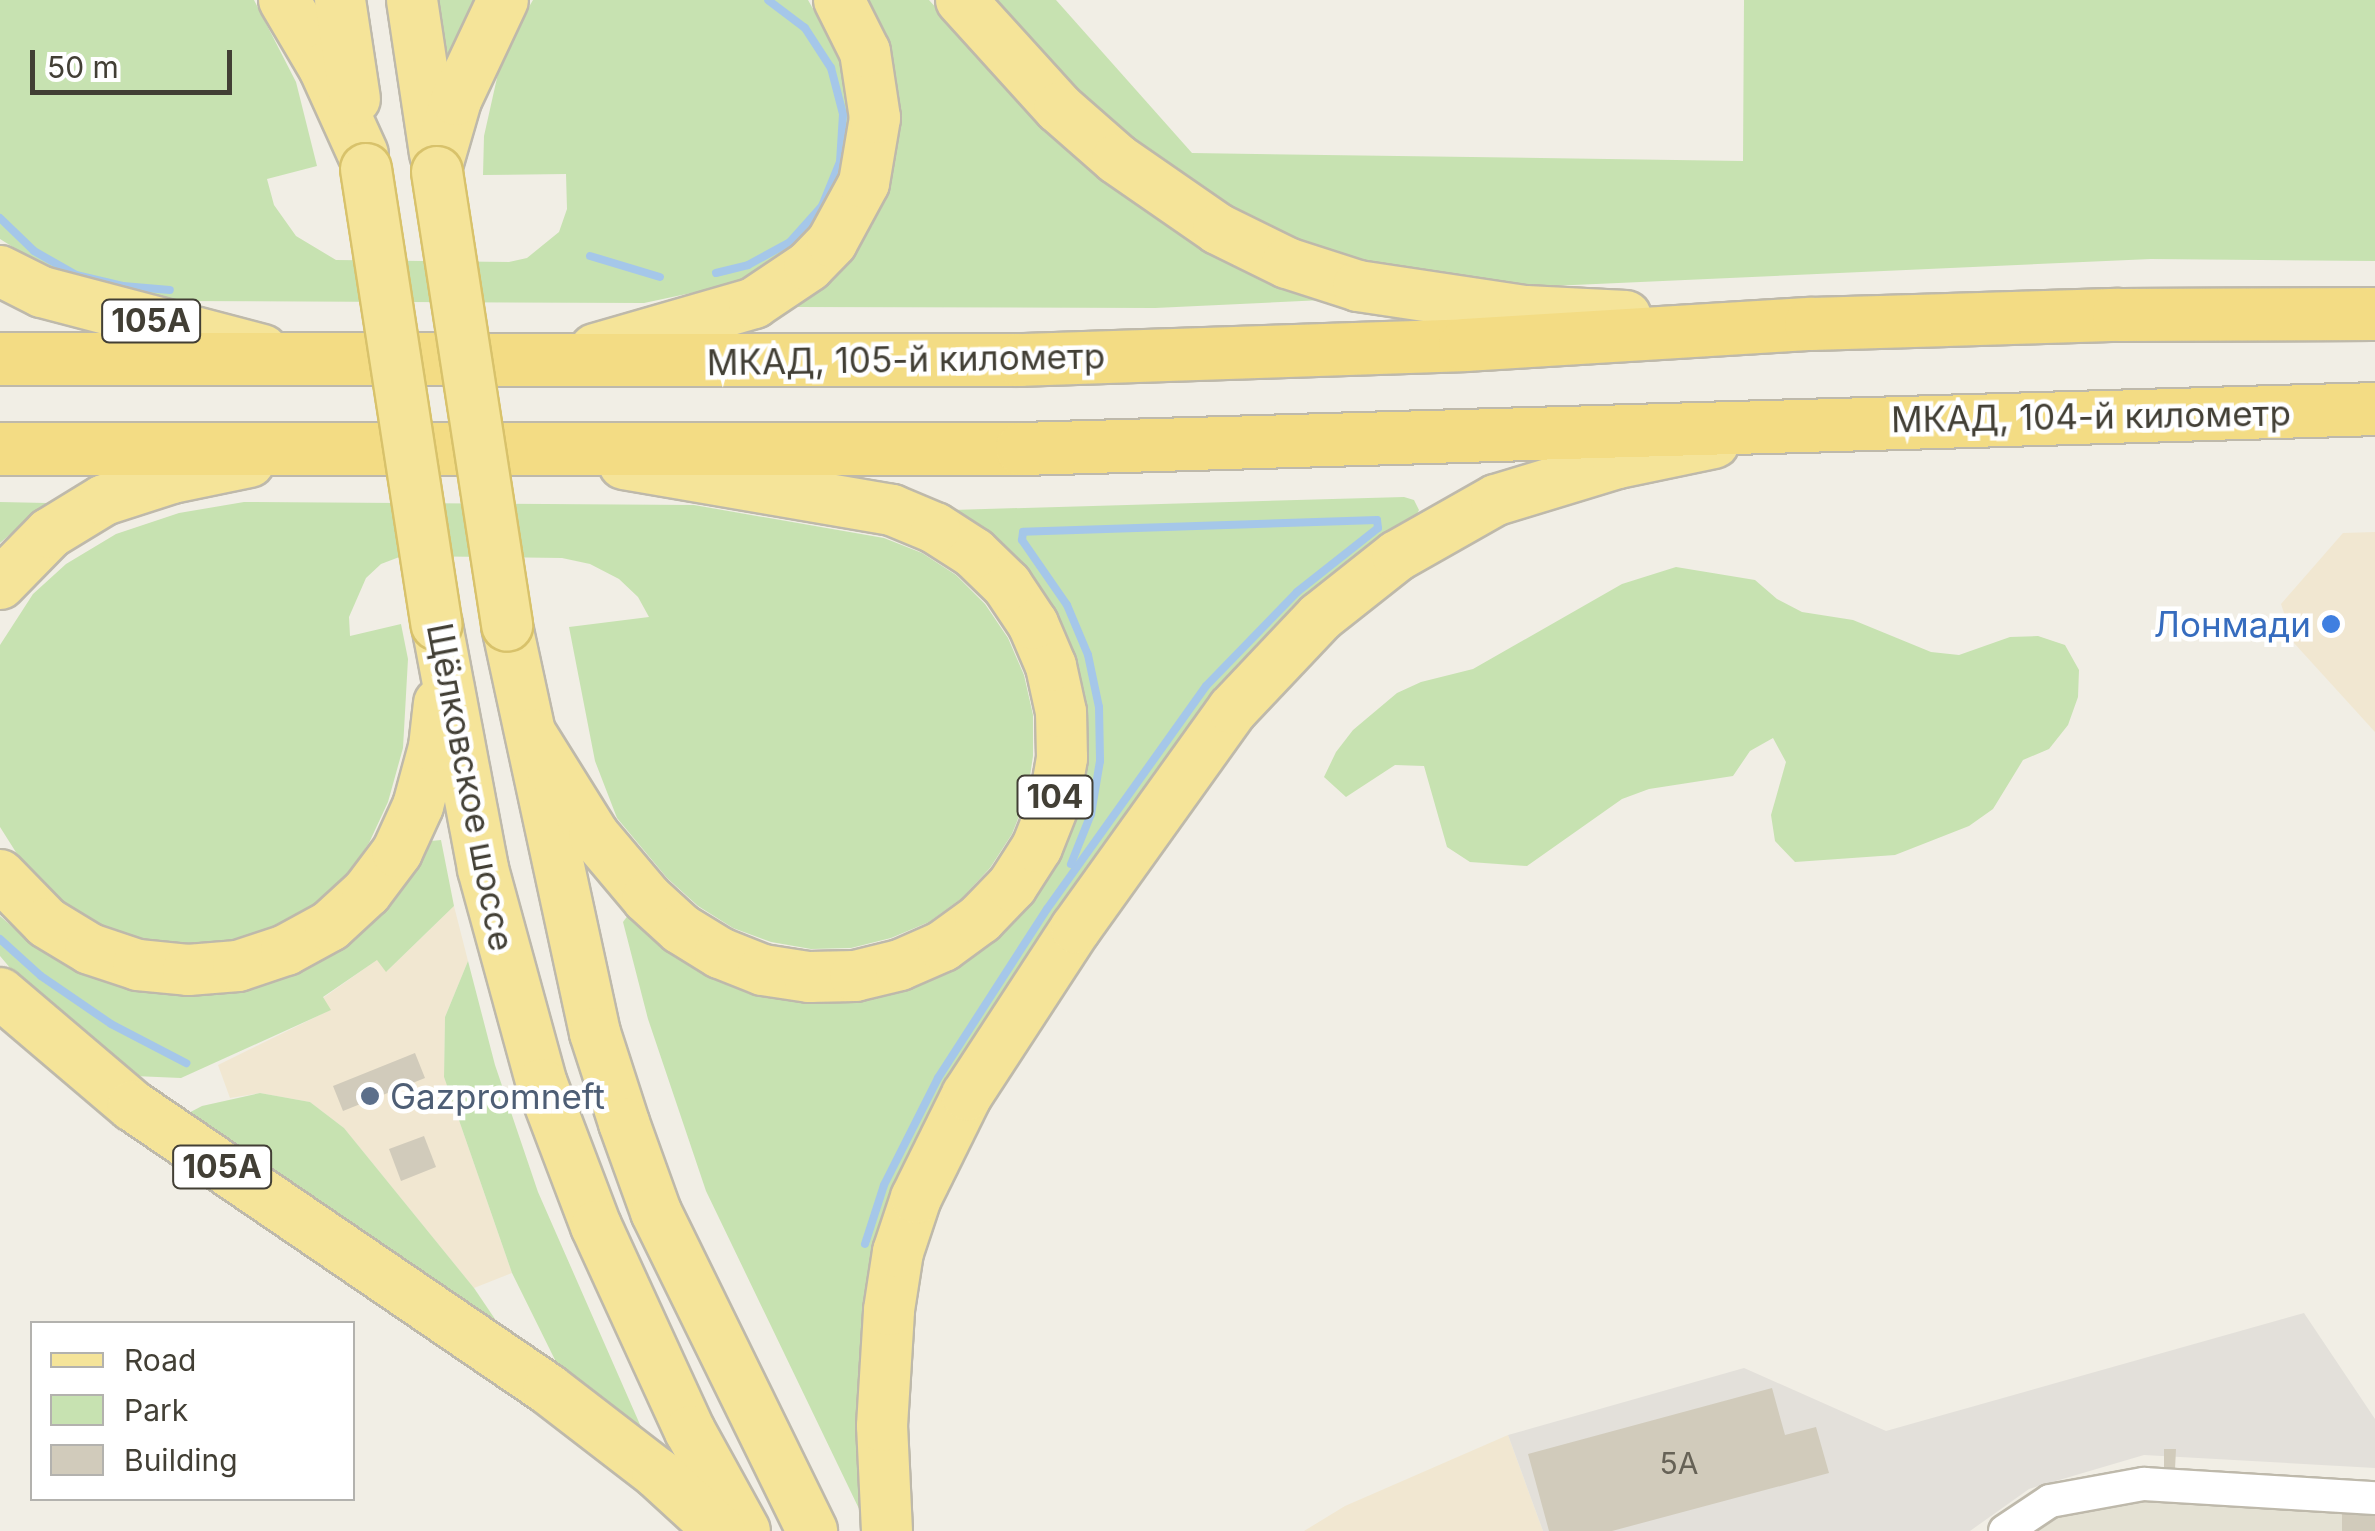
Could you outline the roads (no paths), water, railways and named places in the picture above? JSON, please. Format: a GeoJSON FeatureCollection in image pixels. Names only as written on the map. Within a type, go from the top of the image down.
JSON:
{"type":"FeatureCollection","features":[{"type":"Feature","properties":{"kind":"highway"},"geometry":{"type":"LineString","coordinates":[[1811,324],[2119,315],[2375,314]]}},
{"type":"Feature","properties":{"kind":"highway","name":"МКАД, 105-й километр"},"geometry":{"type":"LineString","coordinates":[[0,359],[1039,359],[1465,345],[1811,324]]}},
{"type":"Feature","properties":{"kind":"highway","name":"МКАД, 104-й километр"},"geometry":{"type":"LineString","coordinates":[[1808,423],[2375,410]]}},
{"type":"Feature","properties":{"kind":"highway"},"geometry":{"type":"LineString","coordinates":[[0,448],[305,452],[1022,449],[1808,423]]}},
{"type":"Feature","properties":{"kind":"main road"},"geometry":{"type":"LineString","coordinates":[[284,0],[324,68],[365,162]]}},
{"type":"Feature","properties":{"kind":"main road","name":"Щёлковское шоссе"},"geometry":{"type":"LineString","coordinates":[[340,0],[440,642],[483,869],[542,1084],[596,1226],[674,1397],[745,1531]]}},
{"type":"Feature","properties":{"kind":"main road","name":"Щёлковское шоссе"},"geometry":{"type":"LineString","coordinates":[[412,0],[507,626],[596,1033],[656,1212],[812,1531]]}},
{"type":"Feature","properties":{"kind":"main road"},"geometry":{"type":"LineString","coordinates":[[436,169],[456,100],[503,0]]}},
{"type":"Feature","properties":{"kind":"main road"},"geometry":{"type":"LineString","coordinates":[[545,362],[684,327],[754,303],[810,266],[832,242],[864,184],[875,118],[866,52],[839,0]]}},
{"type":"Feature","properties":{"kind":"main road"},"geometry":{"type":"LineString","coordinates":[[961,0],[1059,108],[1117,159],[1218,229],[1287,263],[1358,286],[1526,312],[1811,324]]}},
{"type":"Feature","properties":{"kind":"main road","name":"105A"},"geometry":{"type":"LineString","coordinates":[[0,270],[42,292],[307,362]]}},
{"type":"Feature","properties":{"kind":"main road"},"geometry":{"type":"LineString","coordinates":[[887,1531],[882,1426],[889,1310],[898,1252],[916,1198],[967,1095],[1076,928],[1233,708],[1336,605],[1398,556],[1496,500],[1618,463],[1808,423]]}},
{"type":"Feature","properties":{"kind":"main road","name":"104"},"geometry":{"type":"LineString","coordinates":[[531,734],[594,835],[647,898],[681,929],[749,964],[809,977],[855,976],[900,965],[942,946],[980,920],[1012,886],[1037,847],[1054,804],[1062,758],[1061,712],[1051,666],[1033,624],[996,575],[935,528],[892,510],[545,451]]}},
{"type":"Feature","properties":{"kind":"main road"},"geometry":{"type":"LineString","coordinates":[[0,584],[50,534],[104,500],[172,478],[305,452]]}},
{"type":"Feature","properties":{"kind":"main road"},"geometry":{"type":"LineString","coordinates":[[0,875],[47,923],[90,949],[138,965],[188,970],[238,966],[286,950],[342,915],[367,892],[397,852],[418,806],[434,747],[440,642]]}},
{"type":"Feature","properties":{"kind":"main road","name":"105A"},"geometry":{"type":"LineString","coordinates":[[0,993],[132,1106],[548,1389],[657,1473],[720,1531]]}},
{"type":"Feature","properties":{"kind":"street"},"geometry":{"type":"LineString","coordinates":[[2005,1531],[2050,1501],[2144,1484],[2375,1498]]}},
{"type":"Feature","properties":{"kind":"waterway"},"geometry":{"type":"LineString","coordinates":[[716,273],[748,265],[790,242],[822,206],[840,162],[843,114],[831,68],[805,28],[768,0]]}},
{"type":"Feature","properties":{"kind":"waterway"},"geometry":{"type":"LineString","coordinates":[[0,218],[34,251],[76,275],[123,286],[170,290]]}},
{"type":"Feature","properties":{"kind":"waterway"},"geometry":{"type":"LineString","coordinates":[[590,256],[660,277]]}},
{"type":"Feature","properties":{"kind":"waterway"},"geometry":{"type":"LineString","coordinates":[[865,1244],[884,1185],[938,1078],[1047,909],[1206,686],[1297,592],[1378,528],[1377,520],[1023,532],[1022,540],[1067,605],[1088,655],[1099,707],[1100,761],[1091,814],[1071,864]]}},
{"type":"Feature","properties":{"kind":"waterway"},"geometry":{"type":"LineString","coordinates":[[0,939],[41,976],[111,1024],[186,1063]]}},
{"type":"Feature","properties":{"kind":"place","name":"Лонмади"},"geometry":{"type":"Point","coordinates":[2331,624]}},
{"type":"Feature","properties":{"kind":"place","name":"Gazpromneft"},"geometry":{"type":"Point","coordinates":[370,1096]}}]}
